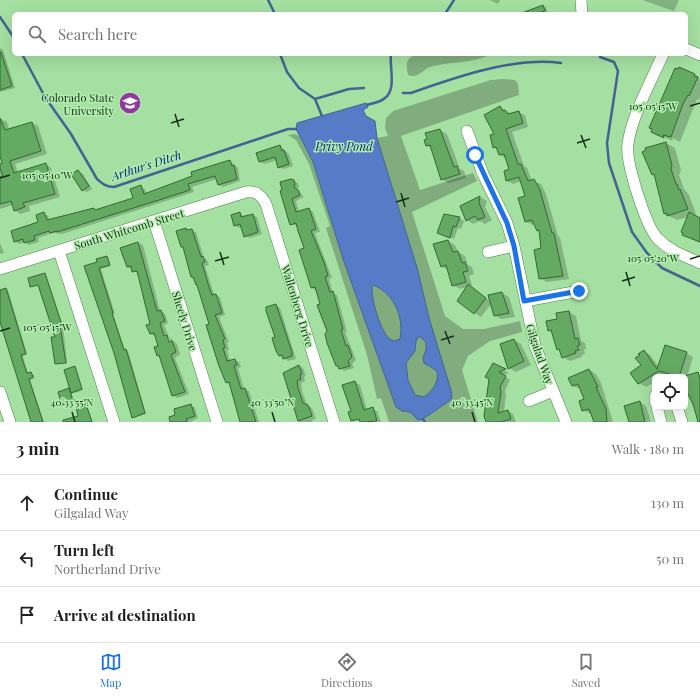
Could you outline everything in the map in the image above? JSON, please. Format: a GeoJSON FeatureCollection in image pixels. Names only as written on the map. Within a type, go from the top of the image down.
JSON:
{"type":"FeatureCollection","features":[{"type":"Feature","properties":{"kind":"street"},"geometry":{"type":"LineString","coordinates":[[581,0],[582,12]]}},
{"type":"Feature","properties":{"kind":"street"},"geometry":{"type":"LineString","coordinates":[[688,50],[700,55]]}},
{"type":"Feature","properties":{"kind":"street"},"geometry":{"type":"LineString","coordinates":[[662,56],[630,130],[627,146],[629,163],[648,223],[657,238],[670,249],[700,263]]}},
{"type":"Feature","properties":{"kind":"street","name":"Gilgalad Way"},"geometry":{"type":"LineString","coordinates":[[467,131],[478,162],[507,223],[514,246],[524,301],[535,346],[566,422]]}},
{"type":"Feature","properties":{"kind":"street","name":"South Whitcomb Street"},"geometry":{"type":"LineString","coordinates":[[0,269],[246,192],[258,193]]}},
{"type":"Feature","properties":{"kind":"street","name":"Wallenberg Drive"},"geometry":{"type":"LineString","coordinates":[[258,193],[262,196],[266,204],[334,422]]}},
{"type":"Feature","properties":{"kind":"street","name":"Sheely Drive"},"geometry":{"type":"LineString","coordinates":[[154,221],[217,422]]}},
{"type":"Feature","properties":{"kind":"street"},"geometry":{"type":"LineString","coordinates":[[488,252],[514,246]]}},
{"type":"Feature","properties":{"kind":"street"},"geometry":{"type":"LineString","coordinates":[[59,251],[114,422]]}},
{"type":"Feature","properties":{"kind":"street"},"geometry":{"type":"LineString","coordinates":[[524,301],[579,291]]}},
{"type":"Feature","properties":{"kind":"street","name":"Gilgalad Way"},"geometry":{"type":"LineString","coordinates":[[529,401],[554,391]]}},
{"type":"Feature","properties":{"kind":"street"},"geometry":{"type":"LineString","coordinates":[[0,392],[10,422]]}},
{"type":"Feature","properties":{"kind":"street"},"geometry":{"type":"LineString","coordinates":[[658,410],[661,422]]}},
{"type":"Feature","properties":{"kind":"street"},"geometry":{"type":"LineString","coordinates":[[678,410],[682,422]]}},
{"type":"Feature","properties":{"kind":"green space"},"geometry":{"type":"Polygon","coordinates":[[[413,56],[486,56],[469,61],[430,67],[415,76],[408,75],[407,62],[413,56]]]}},
{"type":"Feature","properties":{"kind":"green space"},"geometry":{"type":"Polygon","coordinates":[[[491,80],[515,80],[518,84],[519,95],[401,136],[420,190],[473,173],[477,181],[412,212],[445,316],[463,329],[484,329],[520,321],[522,332],[490,341],[468,356],[462,370],[478,422],[389,422],[381,398],[377,399],[367,355],[326,228],[330,226],[309,164],[296,140],[288,135],[295,134],[299,136],[313,162],[343,259],[396,407],[402,411],[410,412],[418,420],[423,419],[449,401],[418,271],[377,138],[388,136],[385,128],[386,118],[393,111],[491,80]]]}},
{"type":"Feature","properties":{"kind":"green space"},"geometry":{"type":"Polygon","coordinates":[[[374,285],[393,301],[401,323],[400,339],[394,341],[389,338],[381,326],[374,303],[374,285]]]}},
{"type":"Feature","properties":{"kind":"green space"},"geometry":{"type":"Polygon","coordinates":[[[419,336],[426,341],[426,350],[423,357],[429,367],[437,371],[435,386],[424,397],[415,395],[408,379],[406,363],[415,351],[416,341],[419,336]]]}},
{"type":"Feature","properties":{"kind":"water","name":"Privy Pond"},"geometry":{"type":"Polygon","coordinates":[[[366,103],[368,107],[363,110],[366,116],[375,121],[377,138],[418,271],[429,318],[451,390],[452,398],[423,419],[418,420],[410,412],[402,411],[396,407],[343,259],[313,162],[296,129],[297,123],[366,103]],[[373,285],[372,289],[374,303],[378,319],[384,332],[394,341],[400,339],[401,323],[396,308],[387,294],[373,285]],[[419,336],[416,341],[415,351],[406,363],[408,380],[415,395],[424,397],[435,386],[437,371],[424,363],[423,357],[426,350],[426,342],[419,336]]]}},
{"type":"Feature","properties":{"kind":"building"},"geometry":{"type":"Polygon","coordinates":[[[543,5],[545,11],[542,12],[524,12],[543,5]]]}},
{"type":"Feature","properties":{"kind":"building"},"geometry":{"type":"Polygon","coordinates":[[[0,52],[12,86],[0,90],[0,52]]]}},
{"type":"Feature","properties":{"kind":"building"},"geometry":{"type":"Polygon","coordinates":[[[679,67],[695,74],[694,76],[698,77],[689,96],[688,95],[683,104],[671,137],[663,135],[664,138],[651,132],[652,129],[649,128],[675,68],[678,69],[679,67]]]}},
{"type":"Feature","properties":{"kind":"building"},"geometry":{"type":"Polygon","coordinates":[[[500,106],[503,111],[505,110],[508,114],[519,111],[523,123],[506,129],[518,164],[521,164],[528,181],[534,179],[540,190],[552,233],[554,233],[563,276],[539,279],[534,250],[541,248],[539,230],[537,231],[532,220],[525,222],[518,198],[525,196],[519,177],[506,181],[504,171],[509,169],[504,154],[499,155],[496,147],[493,148],[490,135],[494,134],[484,115],[500,106]]]}},
{"type":"Feature","properties":{"kind":"building"},"geometry":{"type":"Polygon","coordinates":[[[0,118],[5,130],[32,122],[41,151],[10,161],[14,173],[46,163],[55,194],[23,203],[25,207],[14,211],[11,201],[0,204],[0,177],[3,176],[0,168],[0,164],[2,163],[0,156],[0,118]]]}},
{"type":"Feature","properties":{"kind":"building"},"geometry":{"type":"Polygon","coordinates":[[[440,129],[454,167],[457,166],[460,174],[441,180],[430,145],[426,146],[424,140],[427,139],[425,133],[440,129]]]}},
{"type":"Feature","properties":{"kind":"building"},"geometry":{"type":"Polygon","coordinates":[[[666,142],[672,165],[671,169],[676,184],[679,190],[680,189],[688,209],[667,216],[667,213],[664,214],[654,174],[652,175],[642,152],[646,150],[645,148],[666,142]]]}},
{"type":"Feature","properties":{"kind":"building"},"geometry":{"type":"Polygon","coordinates":[[[280,145],[282,151],[284,150],[289,164],[278,168],[275,157],[259,162],[256,153],[280,145]]]}},
{"type":"Feature","properties":{"kind":"building"},"geometry":{"type":"Polygon","coordinates":[[[230,160],[232,166],[234,165],[237,179],[218,185],[215,176],[188,184],[190,190],[57,232],[50,233],[49,231],[34,236],[35,240],[24,243],[23,239],[14,242],[11,231],[38,222],[36,215],[44,212],[47,220],[94,208],[95,210],[133,198],[130,189],[141,185],[144,194],[192,176],[191,172],[230,160]]]}},
{"type":"Feature","properties":{"kind":"building"},"geometry":{"type":"Polygon","coordinates":[[[78,170],[89,186],[82,191],[71,174],[78,170]]]}},
{"type":"Feature","properties":{"kind":"building"},"geometry":{"type":"Polygon","coordinates":[[[291,179],[294,180],[294,187],[299,191],[300,195],[292,199],[296,212],[309,208],[316,229],[311,231],[324,262],[328,276],[325,277],[330,292],[333,291],[343,329],[341,330],[346,346],[348,345],[352,357],[348,361],[350,366],[339,369],[338,366],[336,366],[327,343],[325,334],[327,331],[317,305],[320,304],[315,287],[311,288],[299,250],[304,248],[296,223],[290,225],[280,191],[282,190],[280,182],[291,179]]]}},
{"type":"Feature","properties":{"kind":"building"},"geometry":{"type":"Polygon","coordinates":[[[480,196],[479,203],[485,217],[478,220],[475,216],[466,221],[460,206],[480,196]]]}},
{"type":"Feature","properties":{"kind":"building"},"geometry":{"type":"Polygon","coordinates":[[[240,212],[241,217],[253,214],[258,232],[244,237],[240,224],[234,226],[231,215],[240,212]]]}},
{"type":"Feature","properties":{"kind":"building"},"geometry":{"type":"Polygon","coordinates":[[[689,212],[700,218],[700,242],[682,235],[683,233],[681,232],[689,212]]]}},
{"type":"Feature","properties":{"kind":"building"},"geometry":{"type":"Polygon","coordinates":[[[444,214],[460,217],[456,227],[453,226],[450,238],[437,233],[444,214]]]}},
{"type":"Feature","properties":{"kind":"building"},"geometry":{"type":"Polygon","coordinates":[[[186,228],[187,230],[192,229],[201,257],[203,256],[205,262],[202,263],[209,287],[212,295],[216,294],[222,313],[215,315],[225,339],[223,340],[225,348],[223,348],[227,361],[235,359],[237,365],[234,366],[241,389],[245,388],[256,422],[240,422],[229,382],[226,383],[219,366],[206,325],[209,324],[197,285],[193,277],[191,277],[183,247],[181,247],[176,231],[186,228]]]}},
{"type":"Feature","properties":{"kind":"building"},"geometry":{"type":"Polygon","coordinates":[[[448,240],[453,252],[458,251],[462,263],[465,262],[468,271],[463,272],[466,282],[452,286],[446,265],[441,267],[433,244],[448,240]]]}},
{"type":"Feature","properties":{"kind":"building"},"geometry":{"type":"Polygon","coordinates":[[[138,242],[157,311],[161,310],[165,321],[160,323],[164,336],[167,335],[169,342],[172,341],[176,352],[171,355],[185,392],[172,396],[159,355],[157,356],[154,347],[158,346],[154,333],[150,334],[146,325],[150,324],[137,271],[132,272],[131,266],[127,267],[120,248],[138,242]]]}},
{"type":"Feature","properties":{"kind":"building"},"geometry":{"type":"Polygon","coordinates":[[[107,256],[110,265],[99,268],[124,350],[126,349],[145,413],[132,418],[114,353],[84,266],[97,262],[96,259],[107,256]]]}},
{"type":"Feature","properties":{"kind":"building"},"geometry":{"type":"Polygon","coordinates":[[[45,273],[62,325],[60,326],[66,363],[55,364],[51,337],[55,337],[38,285],[30,287],[28,278],[45,273]]]}},
{"type":"Feature","properties":{"kind":"building"},"geometry":{"type":"Polygon","coordinates":[[[468,284],[486,298],[474,314],[457,301],[468,284]]]}},
{"type":"Feature","properties":{"kind":"building"},"geometry":{"type":"Polygon","coordinates":[[[6,288],[26,354],[21,355],[22,359],[27,373],[31,372],[33,377],[29,379],[43,422],[31,422],[0,322],[0,290],[6,288]]]}},
{"type":"Feature","properties":{"kind":"building"},"geometry":{"type":"Polygon","coordinates":[[[502,292],[509,313],[494,316],[488,295],[502,292]]]}},
{"type":"Feature","properties":{"kind":"building"},"geometry":{"type":"Polygon","coordinates":[[[276,304],[292,352],[292,356],[283,359],[282,355],[279,356],[276,351],[272,338],[275,337],[266,311],[266,307],[276,304]]]}},
{"type":"Feature","properties":{"kind":"building"},"geometry":{"type":"Polygon","coordinates":[[[569,311],[575,339],[578,338],[580,345],[577,346],[579,350],[575,351],[576,353],[562,358],[559,349],[557,350],[551,330],[548,331],[546,321],[557,319],[556,313],[569,311]]]}},
{"type":"Feature","properties":{"kind":"building"},"geometry":{"type":"Polygon","coordinates":[[[514,339],[524,361],[508,369],[500,344],[514,339]]]}},
{"type":"Feature","properties":{"kind":"building"},"geometry":{"type":"Polygon","coordinates":[[[665,345],[687,352],[680,374],[669,374],[659,371],[638,384],[630,373],[641,365],[635,358],[644,350],[657,369],[665,345]]]}},
{"type":"Feature","properties":{"kind":"building"},"geometry":{"type":"Polygon","coordinates":[[[493,363],[506,369],[499,372],[506,376],[500,387],[501,392],[498,413],[508,410],[511,419],[501,422],[486,422],[484,416],[489,379],[485,377],[493,363]]]}},
{"type":"Feature","properties":{"kind":"building"},"geometry":{"type":"Polygon","coordinates":[[[299,365],[302,374],[300,375],[301,379],[297,381],[298,388],[303,403],[308,405],[312,416],[298,421],[283,373],[299,365]]]}},
{"type":"Feature","properties":{"kind":"building"},"geometry":{"type":"Polygon","coordinates":[[[75,366],[82,389],[71,393],[64,370],[75,366]]]}},
{"type":"Feature","properties":{"kind":"building"},"geometry":{"type":"Polygon","coordinates":[[[589,369],[598,387],[596,387],[606,409],[607,422],[594,422],[589,409],[582,411],[579,401],[584,399],[578,384],[572,386],[568,378],[589,369]]]}},
{"type":"Feature","properties":{"kind":"building"},"geometry":{"type":"Polygon","coordinates":[[[698,372],[700,379],[700,422],[698,422],[693,404],[688,394],[688,375],[698,372]]]}},
{"type":"Feature","properties":{"kind":"building"},"geometry":{"type":"Polygon","coordinates":[[[355,381],[364,410],[373,407],[377,421],[360,422],[359,419],[351,421],[348,412],[351,411],[342,385],[355,381]]]}},
{"type":"Feature","properties":{"kind":"building"},"geometry":{"type":"Polygon","coordinates":[[[69,388],[73,401],[62,405],[58,392],[69,388]]]}},
{"type":"Feature","properties":{"kind":"building"},"geometry":{"type":"Polygon","coordinates":[[[640,401],[645,422],[629,422],[624,406],[640,401]]]}},
{"type":"Feature","properties":{"kind":"building"},"geometry":{"type":"Polygon","coordinates":[[[86,404],[92,422],[63,422],[63,420],[78,416],[76,407],[86,404]]]}},
{"type":"Feature","properties":{"kind":"building"},"geometry":{"type":"Polygon","coordinates":[[[191,404],[195,416],[186,419],[187,422],[170,422],[169,417],[175,415],[174,409],[191,404]]]}},
{"type":"Feature","properties":{"kind":"waterway"},"geometry":{"type":"LineString","coordinates":[[268,0],[274,12]]}},
{"type":"Feature","properties":{"kind":"waterway"},"geometry":{"type":"LineString","coordinates":[[446,12],[454,0]]}},
{"type":"Feature","properties":{"kind":"waterway","name":"Arthur's Ditch"},"geometry":{"type":"LineString","coordinates":[[0,17],[12,35]]}},
{"type":"Feature","properties":{"kind":"waterway","name":"Arthur's Ditch"},"geometry":{"type":"LineString","coordinates":[[23,56],[45,97],[71,134],[97,179],[103,184],[109,186],[114,187],[288,129],[296,129]]}},
{"type":"Feature","properties":{"kind":"waterway"},"geometry":{"type":"LineString","coordinates":[[281,56],[287,72],[299,88],[315,99],[322,116]]}},
{"type":"Feature","properties":{"kind":"waterway"},"geometry":{"type":"LineString","coordinates":[[367,105],[381,100],[389,94],[392,83],[391,56]]}},
{"type":"Feature","properties":{"kind":"waterway"},"geometry":{"type":"LineString","coordinates":[[600,57],[614,62],[618,71],[607,143],[609,163],[632,232],[647,253],[662,268],[700,286]]}},
{"type":"Feature","properties":{"kind":"waterway"},"geometry":{"type":"LineString","coordinates":[[403,93],[411,93],[465,75],[505,65],[543,62],[561,63]]}},
{"type":"Feature","properties":{"kind":"waterway"},"geometry":{"type":"LineString","coordinates":[[315,99],[349,89],[364,88]]}},
{"type":"Feature","properties":{"kind":"place","name":"Colorado State University"},"geometry":{"type":"Point","coordinates":[130,103]}},
{"type":"Feature","properties":{"kind":"route"},"geometry":{"type":"LineString","coordinates":[[475,155],[507,223],[514,246],[524,301],[579,291]]}}]}
